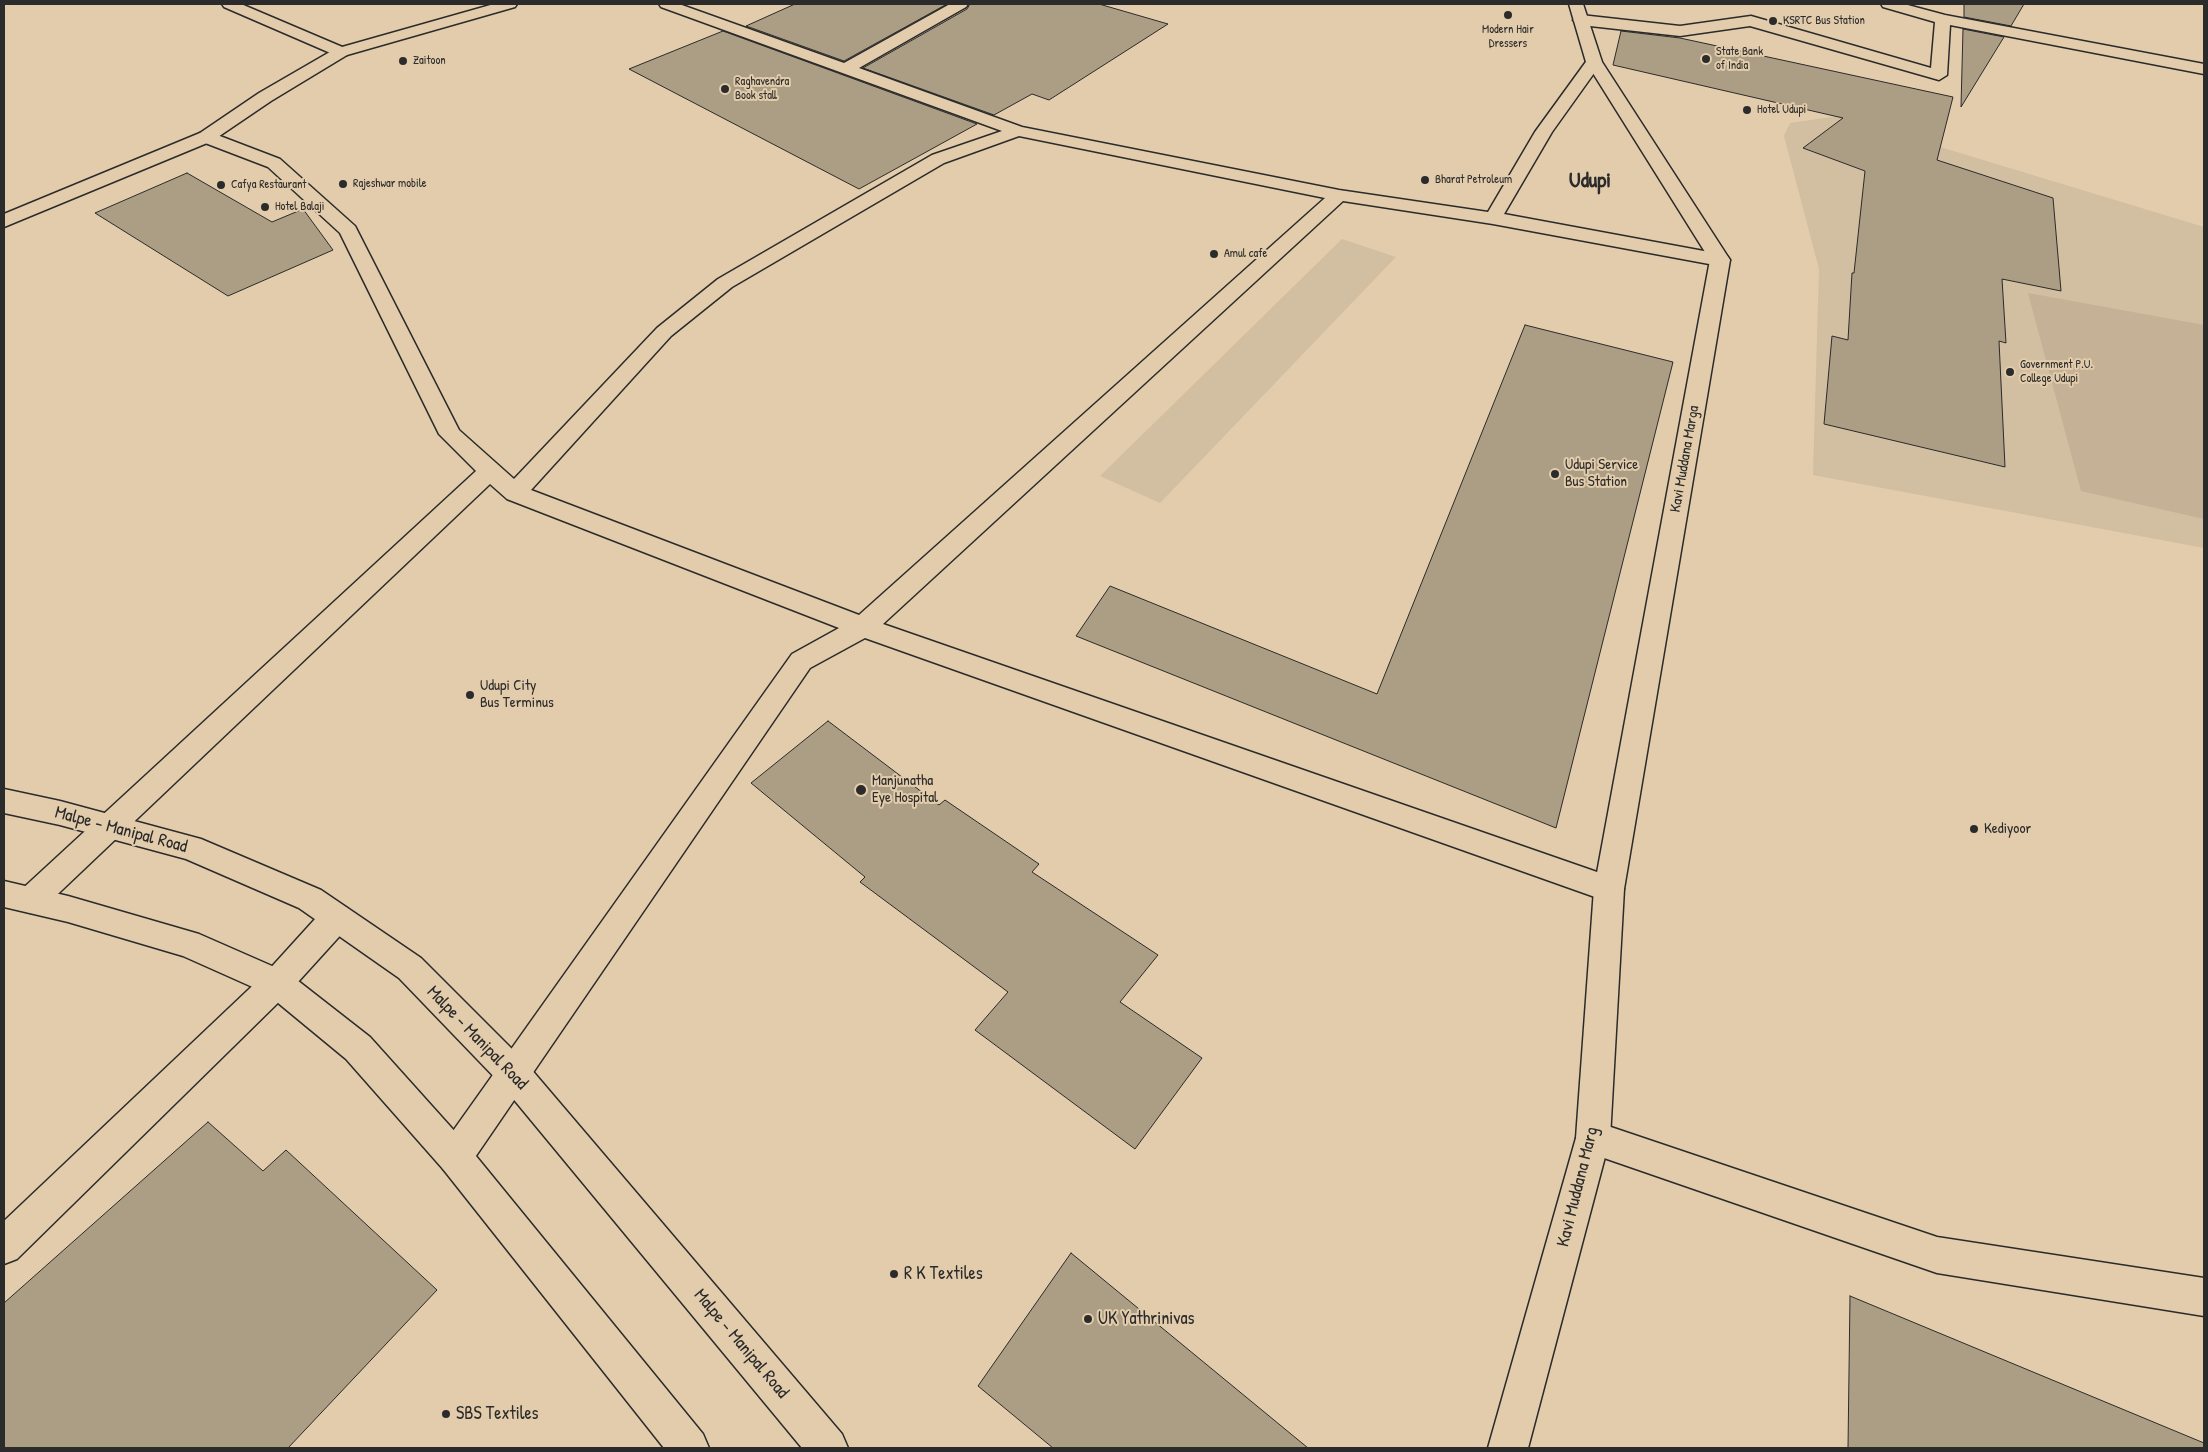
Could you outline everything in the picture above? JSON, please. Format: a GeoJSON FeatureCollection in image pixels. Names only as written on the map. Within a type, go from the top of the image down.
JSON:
{"type":"FeatureCollection","features":[{"type":"Feature","properties":{"kind":"main road"},"geometry":{"type":"LineString","coordinates":[[229,4],[341,52]]}},
{"type":"Feature","properties":{"kind":"main road"},"geometry":{"type":"LineString","coordinates":[[4,221],[206,137],[265,97],[341,52],[510,4]]}},
{"type":"Feature","properties":{"kind":"main road"},"geometry":{"type":"LineString","coordinates":[[666,4],[1018,131],[1339,195],[1493,218],[1720,260]]}},
{"type":"Feature","properties":{"kind":"main road"},"geometry":{"type":"LineString","coordinates":[[847,68],[961,4]]}},
{"type":"Feature","properties":{"kind":"main road"},"geometry":{"type":"LineString","coordinates":[[1576,4],[1594,62],[1720,260]]}},
{"type":"Feature","properties":{"kind":"main road"},"geometry":{"type":"LineString","coordinates":[[1888,4],[1944,19],[2204,69]]}},
{"type":"Feature","properties":{"kind":"main road"},"geometry":{"type":"LineString","coordinates":[[1581,20],[1680,31],[1751,21],[1939,75],[1944,19]]}},
{"type":"Feature","properties":{"kind":"main road"},"geometry":{"type":"LineString","coordinates":[[1493,218],[1544,132],[1594,62]]}},
{"type":"Feature","properties":{"kind":"main road"},"geometry":{"type":"LineString","coordinates":[[515,493],[664,332],[725,283],[938,159],[1018,131]]}},
{"type":"Feature","properties":{"kind":"main road"},"geometry":{"type":"LineString","coordinates":[[206,137],[274,163],[348,230],[450,434],[515,493],[863,627],[1609,889]]}},
{"type":"Feature","properties":{"kind":"main road"},"geometry":{"type":"LineString","coordinates":[[455,1157],[801,661],[863,627],[1339,195]]}},
{"type":"Feature","properties":{"kind":"main road","name":"Kavi Muddana Marga"},"geometry":{"type":"LineString","coordinates":[[1609,889],[1720,260]]}},
{"type":"Feature","properties":{"kind":"main road"},"geometry":{"type":"LineString","coordinates":[[18,897],[109,826],[490,471]]}},
{"type":"Feature","properties":{"kind":"main road","name":"Malpe - Manipal Road"},"geometry":{"type":"LineString","coordinates":[[4,801],[191,848],[310,899],[410,968],[513,1073],[828,1448]]}},
{"type":"Feature","properties":{"kind":"main road","name":"Kavi Muddana Marg"},"geometry":{"type":"LineString","coordinates":[[1508,1448],[1593,1138],[1609,889]]}},
{"type":"Feature","properties":{"kind":"main road"},"geometry":{"type":"LineString","coordinates":[[18,897],[188,944],[276,983],[358,1048],[455,1157],[689,1448]]}},
{"type":"Feature","properties":{"kind":"main road"},"geometry":{"type":"LineString","coordinates":[[4,1246],[276,983],[336,918]]}},
{"type":"Feature","properties":{"kind":"main road"},"geometry":{"type":"LineString","coordinates":[[1593,1138],[1937,1255],[2204,1297]]}},
{"type":"Feature","properties":{"kind":"shaded area","name":"Government P.U. College Udupi"},"geometry":{"type":"Polygon","coordinates":[[[1838,116],[2204,227],[2204,548],[1813,475],[1819,269],[1784,136],[1790,123],[1838,116]]]}},
{"type":"Feature","properties":{"kind":"shaded area"},"geometry":{"type":"Polygon","coordinates":[[[1342,239],[1396,257],[1160,503],[1100,476],[1342,239]]]}},
{"type":"Feature","properties":{"kind":"shaded area"},"geometry":{"type":"Polygon","coordinates":[[[2028,293],[2204,325],[2204,519],[2081,491],[2028,293]]]}},
{"type":"Feature","properties":{"kind":"building"},"geometry":{"type":"Polygon","coordinates":[[[795,4],[947,4],[844,61],[746,26],[795,4]]]}},
{"type":"Feature","properties":{"kind":"building"},"geometry":{"type":"Polygon","coordinates":[[[970,4],[1099,4],[1168,24],[1049,100],[1032,94],[994,115],[863,68],[967,9],[970,4]]]}},
{"type":"Feature","properties":{"kind":"building"},"geometry":{"type":"Polygon","coordinates":[[[1964,4],[2024,4],[2011,26],[1964,17],[1964,4]]]}},
{"type":"Feature","properties":{"kind":"building"},"geometry":{"type":"Polygon","coordinates":[[[1963,29],[2004,37],[1961,107],[1963,29]]]}},
{"type":"Feature","properties":{"kind":"building"},"geometry":{"type":"Polygon","coordinates":[[[723,31],[977,124],[859,189],[629,69],[723,31]]]}},
{"type":"Feature","properties":{"kind":"building"},"geometry":{"type":"Polygon","coordinates":[[[1621,31],[1680,38],[1953,97],[1937,160],[2053,198],[2061,291],[2002,279],[2006,343],[1999,341],[2005,467],[1824,424],[1832,336],[1848,340],[1852,273],[1854,273],[1865,171],[1803,148],[1843,118],[1613,65],[1621,31]]]}},
{"type":"Feature","properties":{"kind":"building"},"geometry":{"type":"Polygon","coordinates":[[[187,173],[272,222],[303,209],[333,250],[228,296],[95,213],[187,173]]]}},
{"type":"Feature","properties":{"kind":"building","name":"Udupi Service Bus Station"},"geometry":{"type":"Polygon","coordinates":[[[1525,325],[1673,362],[1556,828],[1076,636],[1110,586],[1377,694],[1525,325]]]}},
{"type":"Feature","properties":{"kind":"building"},"geometry":{"type":"Polygon","coordinates":[[[828,721],[939,805],[945,800],[1039,864],[1032,872],[1158,955],[1120,1002],[1202,1058],[1135,1149],[975,1030],[1008,992],[860,882],[865,877],[751,783],[828,721]]]}},
{"type":"Feature","properties":{"kind":"building"},"geometry":{"type":"Polygon","coordinates":[[[208,1122],[263,1171],[286,1150],[437,1290],[288,1448],[4,1448],[4,1303],[208,1122]]]}},
{"type":"Feature","properties":{"kind":"building","name":"UK Yathrinivas"},"geometry":{"type":"Polygon","coordinates":[[[1071,1253],[1308,1448],[1053,1448],[978,1386],[1071,1253]]]}},
{"type":"Feature","properties":{"kind":"building"},"geometry":{"type":"Polygon","coordinates":[[[1850,1296],[2204,1443],[2204,1448],[1848,1448],[1850,1296]]]}},
{"type":"Feature","properties":{"kind":"place","name":"Modern Hair Dressers"},"geometry":{"type":"Point","coordinates":[1508,15]}},
{"type":"Feature","properties":{"kind":"place","name":"KSRTC Bus Station"},"geometry":{"type":"Point","coordinates":[1773,21]}},
{"type":"Feature","properties":{"kind":"place","name":"State Bank of India"},"geometry":{"type":"Point","coordinates":[1706,59]}},
{"type":"Feature","properties":{"kind":"place","name":"Zaitoon"},"geometry":{"type":"Point","coordinates":[403,61]}},
{"type":"Feature","properties":{"kind":"place","name":"Raghavendra Book stall"},"geometry":{"type":"Point","coordinates":[725,89]}},
{"type":"Feature","properties":{"kind":"place","name":"Hotel Udupi"},"geometry":{"type":"Point","coordinates":[1747,110]}},
{"type":"Feature","properties":{"kind":"place","name":"Bharat Petroleum"},"geometry":{"type":"Point","coordinates":[1425,180]}},
{"type":"Feature","properties":{"kind":"place","name":"Rajeshwar mobile"},"geometry":{"type":"Point","coordinates":[343,184]}},
{"type":"Feature","properties":{"kind":"place","name":"Cafya Restaurant"},"geometry":{"type":"Point","coordinates":[221,185]}},
{"type":"Feature","properties":{"kind":"place","name":"Hotel Balaji"},"geometry":{"type":"Point","coordinates":[265,207]}},
{"type":"Feature","properties":{"kind":"place","name":"Amul cafe"},"geometry":{"type":"Point","coordinates":[1214,254]}},
{"type":"Feature","properties":{"kind":"place","name":"Government P.U. College Udupi"},"geometry":{"type":"Point","coordinates":[2010,372]}},
{"type":"Feature","properties":{"kind":"place","name":"Udupi Service Bus Station"},"geometry":{"type":"Point","coordinates":[1555,474]}},
{"type":"Feature","properties":{"kind":"place","name":"Udupi City Bus Terminus"},"geometry":{"type":"Point","coordinates":[470,695]}},
{"type":"Feature","properties":{"kind":"place","name":"Manjunatha Eye Hospital"},"geometry":{"type":"Point","coordinates":[861,790]}},
{"type":"Feature","properties":{"kind":"place","name":"Kediyoor"},"geometry":{"type":"Point","coordinates":[1974,829]}},
{"type":"Feature","properties":{"kind":"place","name":"R K Textiles"},"geometry":{"type":"Point","coordinates":[894,1274]}},
{"type":"Feature","properties":{"kind":"place","name":"UK Yathrinivas"},"geometry":{"type":"Point","coordinates":[1088,1319]}},
{"type":"Feature","properties":{"kind":"place","name":"SBS Textiles"},"geometry":{"type":"Point","coordinates":[446,1414]}},
{"type":"Feature","properties":{"kind":"district","name":"Udupi"},"geometry":{"type":"Point","coordinates":[1590,181]}}]}
